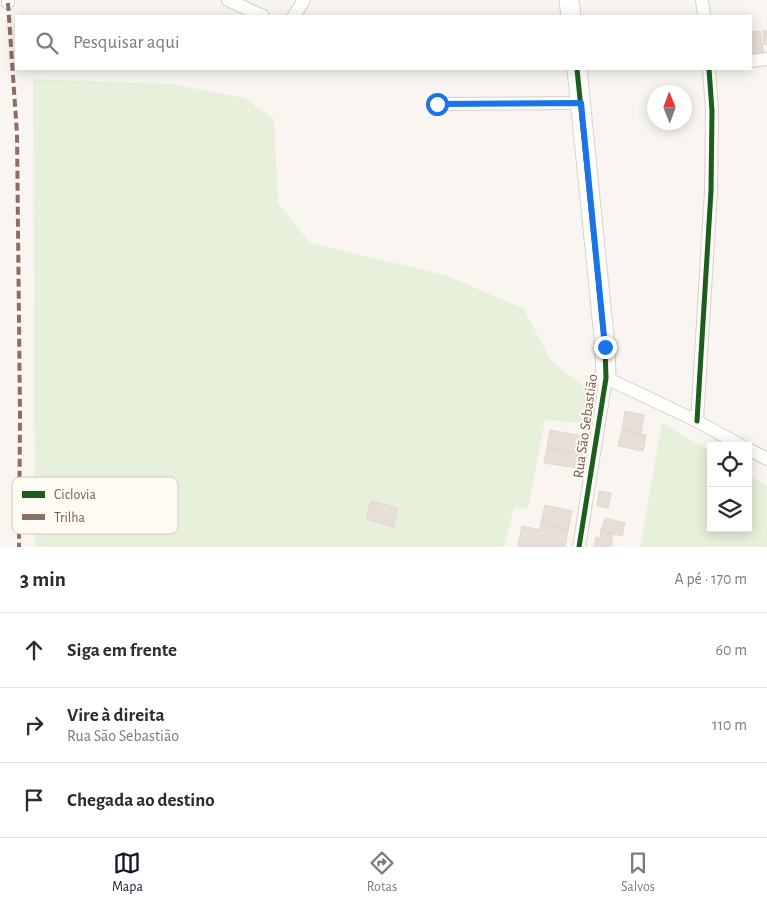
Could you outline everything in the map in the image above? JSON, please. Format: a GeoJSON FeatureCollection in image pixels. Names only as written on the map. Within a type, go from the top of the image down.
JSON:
{"type":"FeatureCollection","features":[{"type":"Feature","properties":{"kind":"street"},"geometry":{"type":"LineString","coordinates":[[228,0],[261,15]]}},
{"type":"Feature","properties":{"kind":"street"},"geometry":{"type":"LineString","coordinates":[[295,15],[304,0]]}},
{"type":"Feature","properties":{"kind":"street"},"geometry":{"type":"LineString","coordinates":[[570,0],[571,15]]}},
{"type":"Feature","properties":{"kind":"street"},"geometry":{"type":"LineString","coordinates":[[702,0],[704,15]]}},
{"type":"Feature","properties":{"kind":"street"},"geometry":{"type":"LineString","coordinates":[[752,61],[767,59]]}},
{"type":"Feature","properties":{"kind":"street","name":"Rua São Sebastião"},"geometry":{"type":"LineString","coordinates":[[577,70],[605,347],[606,378],[579,547]]}},
{"type":"Feature","properties":{"kind":"street"},"geometry":{"type":"LineString","coordinates":[[697,421],[711,191],[712,111],[708,70]]}},
{"type":"Feature","properties":{"kind":"street"},"geometry":{"type":"LineString","coordinates":[[437,104],[581,103]]}},
{"type":"Feature","properties":{"kind":"street"},"geometry":{"type":"LineString","coordinates":[[606,378],[697,421],[735,442]]}},
{"type":"Feature","properties":{"kind":"street"},"geometry":{"type":"LineString","coordinates":[[752,451],[767,460]]}},
{"type":"Feature","properties":{"kind":"green space"},"geometry":{"type":"Polygon","coordinates":[[[33,79],[172,84],[244,98],[274,119],[278,203],[310,243],[445,275],[524,309],[551,361],[594,395],[590,424],[545,420],[528,509],[514,507],[504,547],[35,547],[35,534],[178,534],[178,477],[35,477],[33,79]]]}},
{"type":"Feature","properties":{"kind":"green space"},"geometry":{"type":"Polygon","coordinates":[[[662,423],[707,450],[707,532],[752,532],[752,477],[767,486],[767,547],[640,547],[662,423]]]}},
{"type":"Feature","properties":{"kind":"building"},"geometry":{"type":"Polygon","coordinates":[[[767,30],[767,44],[764,45],[763,31],[767,30]]]}},
{"type":"Feature","properties":{"kind":"building"},"geometry":{"type":"Polygon","coordinates":[[[760,31],[764,54],[752,55],[752,32],[760,31]]]}},
{"type":"Feature","properties":{"kind":"building"},"geometry":{"type":"Polygon","coordinates":[[[625,411],[644,415],[641,434],[622,430],[625,411]]]}},
{"type":"Feature","properties":{"kind":"building"},"geometry":{"type":"Polygon","coordinates":[[[550,430],[588,437],[585,454],[547,448],[550,430]]]}},
{"type":"Feature","properties":{"kind":"building"},"geometry":{"type":"Polygon","coordinates":[[[622,430],[646,435],[643,451],[618,446],[622,430]]]}},
{"type":"Feature","properties":{"kind":"building"},"geometry":{"type":"Polygon","coordinates":[[[547,448],[585,454],[583,469],[544,463],[547,448]]]}},
{"type":"Feature","properties":{"kind":"building"},"geometry":{"type":"Polygon","coordinates":[[[599,491],[611,493],[608,508],[597,506],[599,491]]]}},
{"type":"Feature","properties":{"kind":"building"},"geometry":{"type":"Polygon","coordinates":[[[371,501],[398,508],[393,527],[366,519],[371,501]]]}},
{"type":"Feature","properties":{"kind":"building"},"geometry":{"type":"Polygon","coordinates":[[[545,505],[572,511],[568,530],[541,523],[545,505]]]}},
{"type":"Feature","properties":{"kind":"building"},"geometry":{"type":"Polygon","coordinates":[[[605,518],[625,523],[622,536],[601,530],[605,518]]]}},
{"type":"Feature","properties":{"kind":"building"},"geometry":{"type":"Polygon","coordinates":[[[541,523],[568,530],[565,547],[518,546],[522,526],[540,530],[541,523]]]}},
{"type":"Feature","properties":{"kind":"building"},"geometry":{"type":"Polygon","coordinates":[[[601,530],[613,534],[611,547],[594,547],[596,537],[600,538],[601,530]]]}},
{"type":"Feature","properties":{"kind":"marked path"},"geometry":{"type":"LineString","coordinates":[[8,3],[17,134],[20,477]]}},
{"type":"Feature","properties":{"kind":"marked path"},"geometry":{"type":"LineString","coordinates":[[19,534],[19,547]]}},
{"type":"Feature","properties":{"kind":"cycle path"},"geometry":{"type":"LineString","coordinates":[[577,70],[605,347],[606,378],[579,547]]}},
{"type":"Feature","properties":{"kind":"cycle path"},"geometry":{"type":"LineString","coordinates":[[697,421],[711,191],[712,111],[709,70]]}},
{"type":"Feature","properties":{"kind":"route"},"geometry":{"type":"LineString","coordinates":[[437,104],[581,103],[605,347]]}}]}
